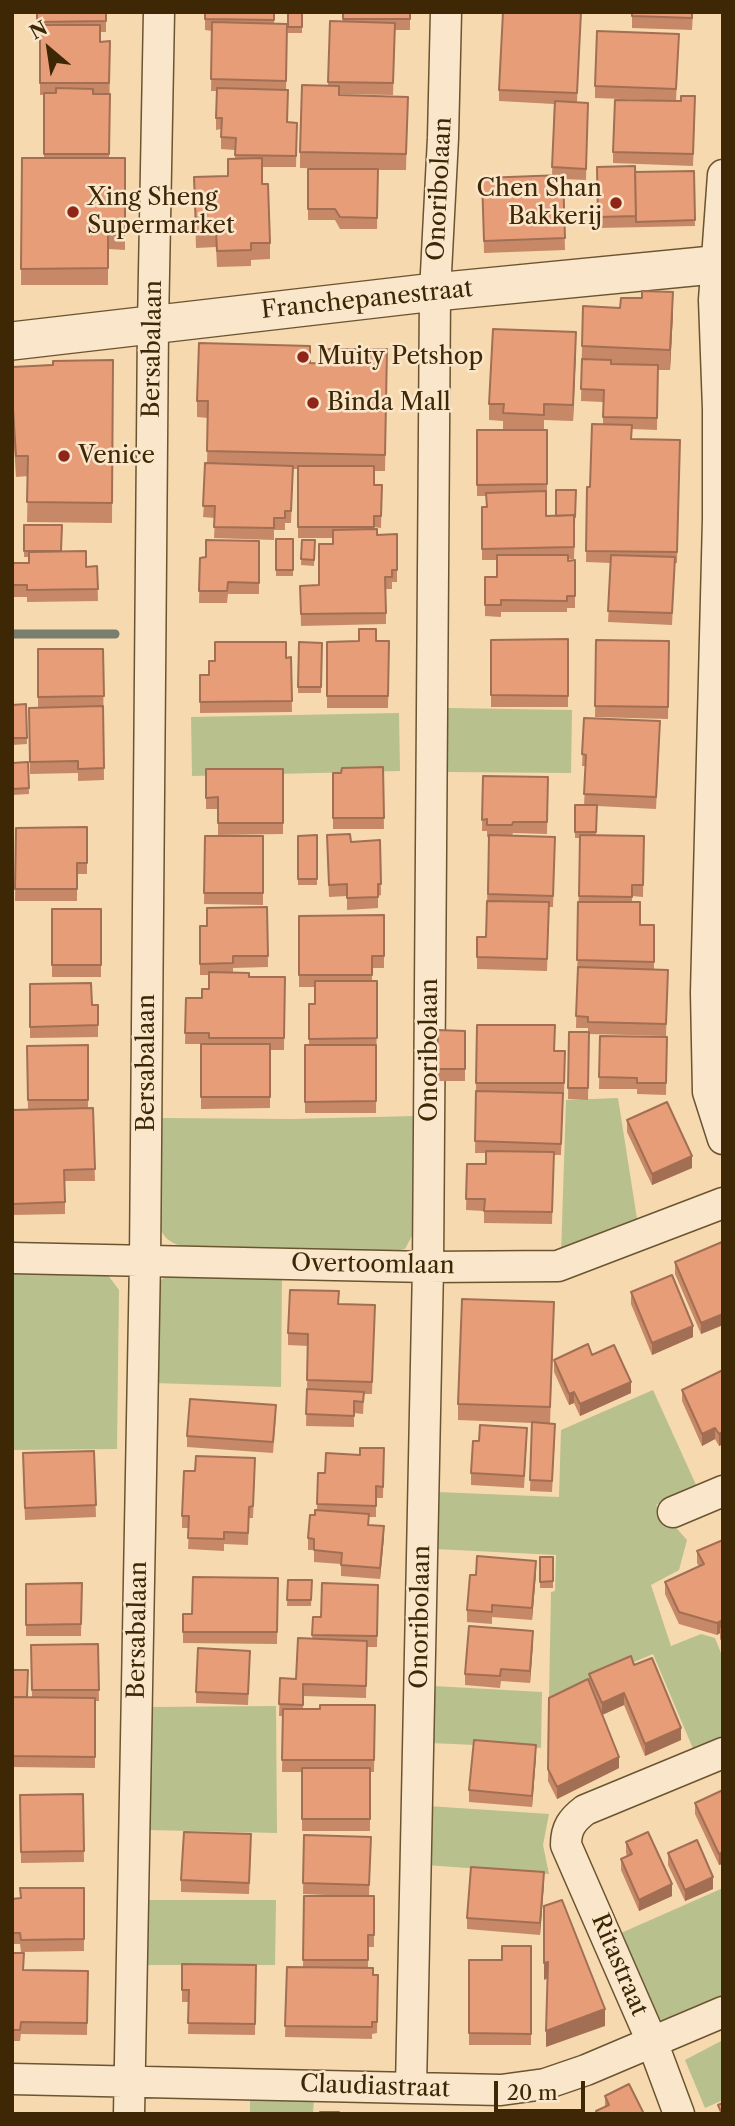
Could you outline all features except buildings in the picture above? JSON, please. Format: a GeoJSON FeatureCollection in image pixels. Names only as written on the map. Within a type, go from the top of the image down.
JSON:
{"type":"FeatureCollection","features":[{"type":"Feature","properties":{"kind":"street","name":"Bersabalaan"},"geometry":{"type":"LineString","coordinates":[[129,2114],[145,1260],[153,324],[159,12]]}},
{"type":"Feature","properties":{"kind":"street","name":"Onoribolaan"},"geometry":{"type":"LineString","coordinates":[[411,2087],[428,1267],[435,292],[446,12]]}},
{"type":"Feature","properties":{"kind":"street"},"geometry":{"type":"LineString","coordinates":[[723,176],[719,264],[718,520],[706,993],[708,1092],[723,1139]]}},
{"type":"Feature","properties":{"kind":"street","name":"Franchepanestraat"},"geometry":{"type":"LineString","coordinates":[[12,341],[435,292],[719,264]]}},
{"type":"Feature","properties":{"kind":"street","name":"Overtoomlaan"},"geometry":{"type":"LineString","coordinates":[[12,1258],[428,1267],[558,1266],[723,1203]]}},
{"type":"Feature","properties":{"kind":"street"},"geometry":{"type":"LineString","coordinates":[[673,1512],[723,1491]]}},
{"type":"Feature","properties":{"kind":"street","name":"Ritastraat"},"geometry":{"type":"LineString","coordinates":[[679,2114],[653,2044],[566,1845],[568,1827],[574,1818],[585,1810],[723,1753]]}},
{"type":"Feature","properties":{"kind":"street","name":"Claudiastraat"},"geometry":{"type":"LineString","coordinates":[[12,2079],[501,2090],[545,2084],[653,2044],[723,2012]]}},
{"type":"Feature","properties":{"kind":"green space"},"geometry":{"type":"Polygon","coordinates":[[[448,708],[572,710],[571,773],[447,772],[448,708]]]}},
{"type":"Feature","properties":{"kind":"green space"},"geometry":{"type":"Polygon","coordinates":[[[399,713],[400,771],[192,776],[191,717],[399,713]]]}},
{"type":"Feature","properties":{"kind":"green space"},"geometry":{"type":"Polygon","coordinates":[[[618,1098],[638,1225],[561,1255],[566,1100],[618,1098]]]}},
{"type":"Feature","properties":{"kind":"green space"},"geometry":{"type":"Polygon","coordinates":[[[416,1116],[413,1234],[405,1249],[394,1251],[181,1246],[167,1239],[159,1226],[160,1118],[416,1116]]]}},
{"type":"Feature","properties":{"kind":"green space"},"geometry":{"type":"Polygon","coordinates":[[[12,1274],[107,1274],[119,1290],[117,1449],[12,1450],[12,1274]]]}},
{"type":"Feature","properties":{"kind":"green space"},"geometry":{"type":"Polygon","coordinates":[[[168,1274],[282,1275],[281,1387],[153,1383],[156,1285],[168,1274]]]}},
{"type":"Feature","properties":{"kind":"green space"},"geometry":{"type":"Polygon","coordinates":[[[653,1390],[697,1487],[656,1505],[687,1540],[679,1570],[651,1585],[671,1646],[701,1634],[715,1638],[723,1658],[723,1738],[694,1751],[653,1654],[549,1698],[551,1592],[555,1591],[556,1555],[435,1549],[437,1492],[559,1497],[561,1430],[653,1390]]]}},
{"type":"Feature","properties":{"kind":"green space"},"geometry":{"type":"Polygon","coordinates":[[[433,1686],[542,1692],[541,1748],[431,1743],[433,1686]]]}},
{"type":"Feature","properties":{"kind":"green space"},"geometry":{"type":"Polygon","coordinates":[[[276,1706],[277,1833],[149,1830],[152,1707],[276,1706]]]}},
{"type":"Feature","properties":{"kind":"green space"},"geometry":{"type":"Polygon","coordinates":[[[428,1806],[549,1814],[543,1845],[549,1874],[426,1865],[428,1806]]]}},
{"type":"Feature","properties":{"kind":"green space"},"geometry":{"type":"Polygon","coordinates":[[[723,1888],[723,2002],[673,2022],[663,2021],[655,2016],[621,1933],[723,1888]]]}},
{"type":"Feature","properties":{"kind":"green space"},"geometry":{"type":"Polygon","coordinates":[[[146,1900],[276,1900],[275,1965],[145,1965],[146,1900]]]}},
{"type":"Feature","properties":{"kind":"green space"},"geometry":{"type":"Polygon","coordinates":[[[723,2040],[723,2100],[705,2108],[685,2060],[723,2040]]]}},
{"type":"Feature","properties":{"kind":"green space"},"geometry":{"type":"Polygon","coordinates":[[[250,2095],[314,2095],[313,2114],[250,2114],[250,2095]]]}},
{"type":"Feature","properties":{"kind":"waterway"},"geometry":{"type":"LineString","coordinates":[[12,634],[115,634]]}},
{"type":"Feature","properties":{"kind":"place","name":"Chen Shan Bakkerij"},"geometry":{"type":"Point","coordinates":[616,203]}},
{"type":"Feature","properties":{"kind":"place","name":"Xing Sheng Supermarket"},"geometry":{"type":"Point","coordinates":[73,212]}},
{"type":"Feature","properties":{"kind":"place","name":"Muity Petshop"},"geometry":{"type":"Point","coordinates":[303,357]}},
{"type":"Feature","properties":{"kind":"place","name":"Binda Mall"},"geometry":{"type":"Point","coordinates":[313,403]}},
{"type":"Feature","properties":{"kind":"place","name":"Venice"},"geometry":{"type":"Point","coordinates":[64,456]}}]}
